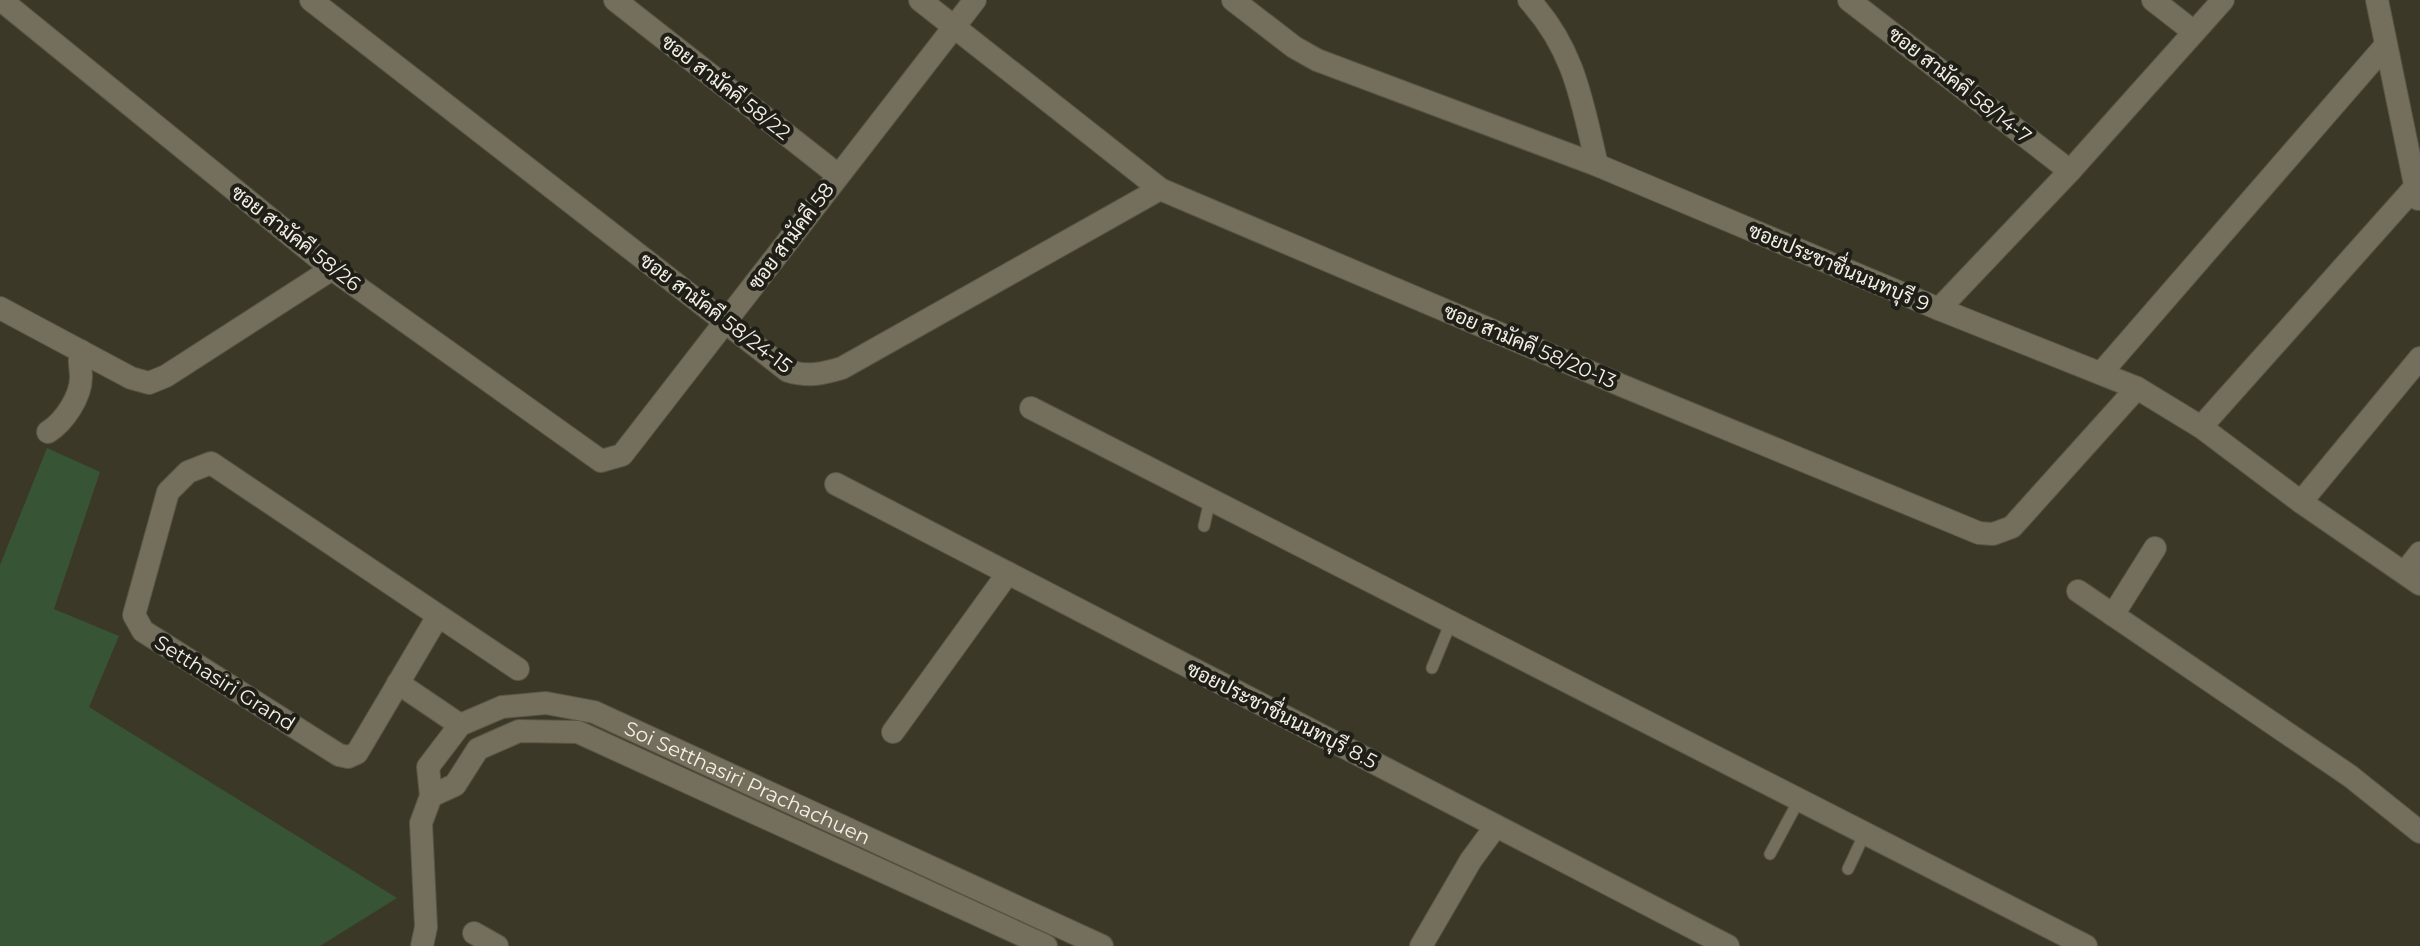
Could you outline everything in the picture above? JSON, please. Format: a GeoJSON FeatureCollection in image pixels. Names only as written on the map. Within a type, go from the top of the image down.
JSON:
{"type":"FeatureCollection","features":[{"type":"Feature","properties":{"kind":"street","name":"ซอย สามัคคี 58/26"},"geometry":{"type":"LineString","coordinates":[[1,0],[332,269],[601,461]]}},
{"type":"Feature","properties":{"kind":"street","name":"ซอย สามัคคี 58/24-15"},"geometry":{"type":"LineString","coordinates":[[311,0],[788,371],[801,375],[823,374],[842,368],[1160,189]]}},
{"type":"Feature","properties":{"kind":"street","name":"ซอย สามัคคี 58/22"},"geometry":{"type":"LineString","coordinates":[[615,0],[838,175]]}},
{"type":"Feature","properties":{"kind":"street","name":"ซอย สามัคคี 58/20-13"},"geometry":{"type":"LineString","coordinates":[[920,0],[1160,189],[1979,533],[1993,534],[2012,527],[2137,388]]}},
{"type":"Feature","properties":{"kind":"street","name":"ซอย สามัคคี 58"},"geometry":{"type":"LineString","coordinates":[[601,461],[622,455],[975,0]]}},
{"type":"Feature","properties":{"kind":"street","name":"ซอยประชาชื่นนนทบุรี 9"},"geometry":{"type":"LineString","coordinates":[[1233,0],[1294,47],[1317,60],[1597,165],[1939,309],[2137,388],[2201,427],[2301,502],[2412,578]]}},
{"type":"Feature","properties":{"kind":"street"},"geometry":{"type":"LineString","coordinates":[[1529,0],[1549,25],[1575,72],[1597,165]]}},
{"type":"Feature","properties":{"kind":"street","name":"ซอย สามัคคี 58/14-7"},"geometry":{"type":"LineString","coordinates":[[1849,0],[2070,171]]}},
{"type":"Feature","properties":{"kind":"street"},"geometry":{"type":"LineString","coordinates":[[2153,0],[2194,32]]}},
{"type":"Feature","properties":{"kind":"street"},"geometry":{"type":"LineString","coordinates":[[1939,309],[2070,171],[2223,0]]}},
{"type":"Feature","properties":{"kind":"street"},"geometry":{"type":"LineString","coordinates":[[2201,427],[2418,194],[2377,0]]}},
{"type":"Feature","properties":{"kind":"street"},"geometry":{"type":"LineString","coordinates":[[2102,372],[2386,45]]}},
{"type":"Feature","properties":{"kind":"street"},"geometry":{"type":"LineString","coordinates":[[0,308],[131,378],[149,383],[166,376],[332,269]]}},
{"type":"Feature","properties":{"kind":"street"},"geometry":{"type":"LineString","coordinates":[[48,432],[62,420],[76,396],[81,379],[81,351]]}},
{"type":"Feature","properties":{"kind":"street"},"geometry":{"type":"LineString","coordinates":[[2301,502],[2420,358]]}},
{"type":"Feature","properties":{"kind":"street"},"geometry":{"type":"LineString","coordinates":[[1031,408],[2086,946]]}},
{"type":"Feature","properties":{"kind":"street","name":"Setthasiri Grand"},"geometry":{"type":"LineString","coordinates":[[438,616],[357,753],[348,757],[339,755],[143,631],[134,615],[168,492],[188,472],[211,463],[518,669]]}},
{"type":"Feature","properties":{"kind":"street","name":"ซอยประชาชื่นนนทบุรี 8.5"},"geometry":{"type":"LineString","coordinates":[[836,484],[1728,946]]}},
{"type":"Feature","properties":{"kind":"street"},"geometry":{"type":"LineString","coordinates":[[2113,615],[2155,548]]}},
{"type":"Feature","properties":{"kind":"street"},"geometry":{"type":"LineString","coordinates":[[2412,578],[2420,553]]}},
{"type":"Feature","properties":{"kind":"street"},"geometry":{"type":"LineString","coordinates":[[893,732],[1008,573]]}},
{"type":"Feature","properties":{"kind":"street"},"geometry":{"type":"LineString","coordinates":[[2078,591],[2350,776],[2420,832]]}},
{"type":"Feature","properties":{"kind":"street"},"geometry":{"type":"LineString","coordinates":[[398,683],[460,725]]}},
{"type":"Feature","properties":{"kind":"street","name":"Soi Setthasiri Prachachuen"},"geometry":{"type":"LineString","coordinates":[[422,946],[426,927],[421,823],[431,796],[428,767],[460,725],[502,707],[546,703],[594,712],[1102,946]]}},
{"type":"Feature","properties":{"kind":"street","name":"Soi Setthasiri Prachachuen"},"geometry":{"type":"LineString","coordinates":[[431,796],[455,785],[478,749],[519,731],[578,732],[1046,946]]}},
{"type":"Feature","properties":{"kind":"street"},"geometry":{"type":"LineString","coordinates":[[1421,946],[1471,860],[1496,826]]}},
{"type":"Feature","properties":{"kind":"street"},"geometry":{"type":"LineString","coordinates":[[474,933],[497,946]]}},
{"type":"Feature","properties":{"kind":"lane"},"geometry":{"type":"LineString","coordinates":[[1204,526],[1210,500]]}},
{"type":"Feature","properties":{"kind":"lane"},"geometry":{"type":"LineString","coordinates":[[1432,668],[1451,622]]}},
{"type":"Feature","properties":{"kind":"lane"},"geometry":{"type":"LineString","coordinates":[[1770,854],[1799,800]]}},
{"type":"Feature","properties":{"kind":"lane"},"geometry":{"type":"LineString","coordinates":[[1848,869],[1865,833]]}},
{"type":"Feature","properties":{"kind":"green space"},"geometry":{"type":"Polygon","coordinates":[[[47,448],[100,472],[54,609],[119,636],[89,707],[397,898],[320,946],[0,946],[0,565],[47,448]]]}}]}
